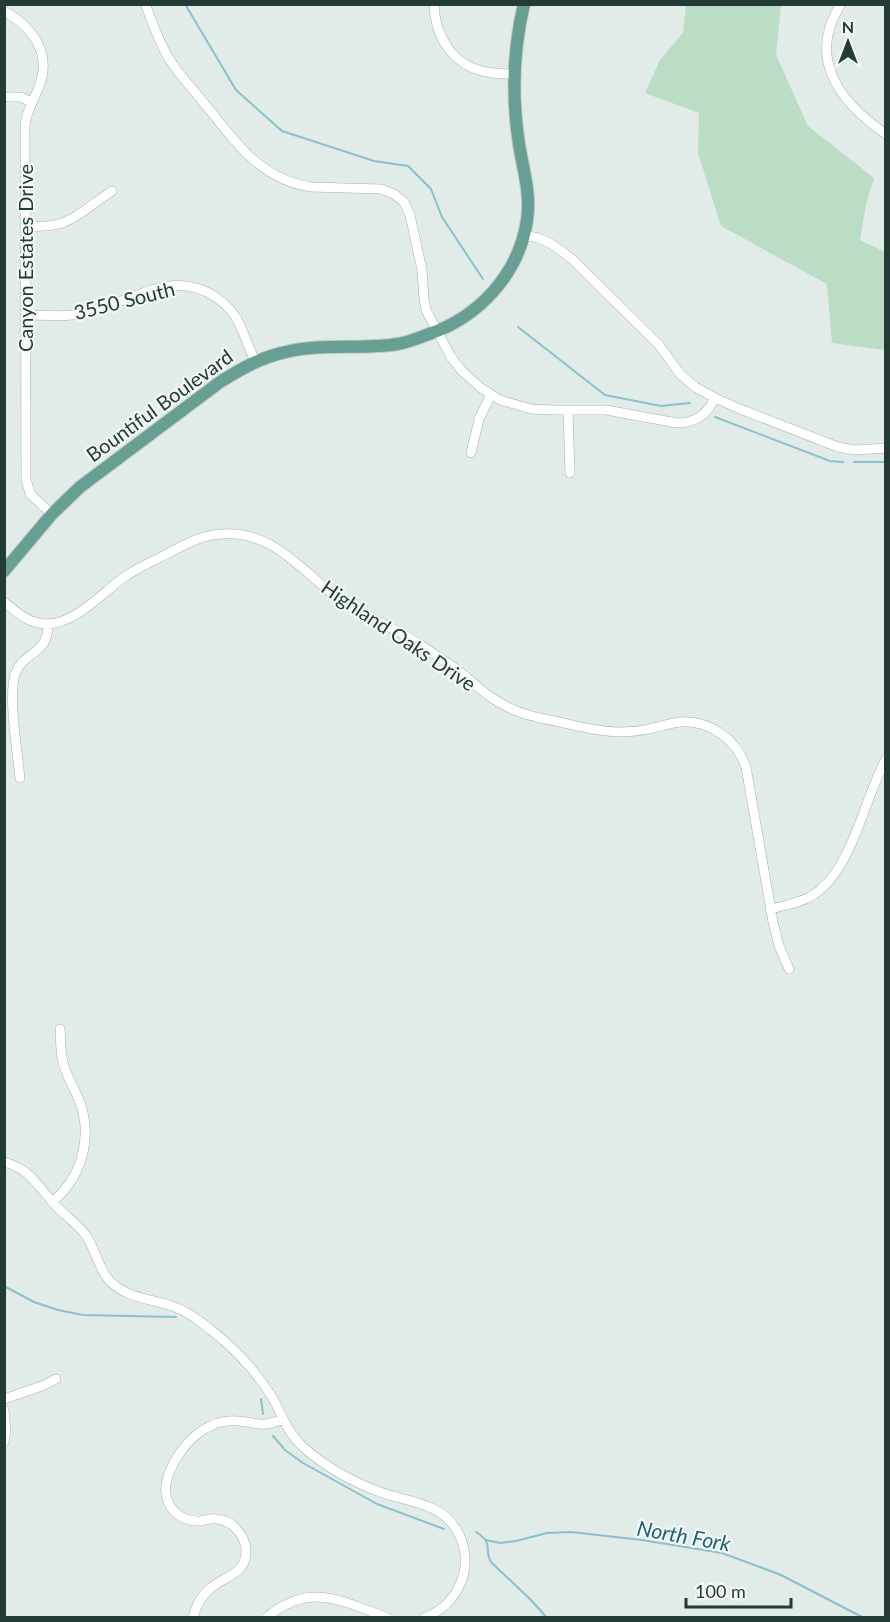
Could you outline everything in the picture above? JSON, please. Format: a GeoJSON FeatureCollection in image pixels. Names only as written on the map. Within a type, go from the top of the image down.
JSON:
{"type":"FeatureCollection","features":[{"type":"Feature","properties":{"kind":"main road","name":"Bountiful Boulevard"},"geometry":{"type":"LineString","coordinates":[[4,571],[52,514],[100,471],[220,382],[255,362],[286,352],[314,347],[400,344],[437,332],[468,315],[495,291],[513,264],[524,235],[528,214],[529,193],[518,135],[515,74],[516,44],[524,4]]}},
{"type":"Feature","properties":{"kind":"street"},"geometry":{"type":"LineString","coordinates":[[145,4],[174,67],[256,163],[282,179],[301,186],[381,189],[399,197],[410,215],[422,270],[424,304],[437,332],[462,371],[491,395],[510,404],[531,409],[606,410],[683,423],[707,412],[715,398]]}},
{"type":"Feature","properties":{"kind":"street"},"geometry":{"type":"LineString","coordinates":[[434,4],[440,35],[455,57],[480,71],[515,74]]}},
{"type":"Feature","properties":{"kind":"street"},"geometry":{"type":"LineString","coordinates":[[841,4],[828,34],[826,51],[829,69],[837,87],[848,102],[866,120],[885,134]]}},
{"type":"Feature","properties":{"kind":"street","name":"Canyon Estates Drive"},"geometry":{"type":"LineString","coordinates":[[4,11],[31,31],[41,52],[43,75],[28,109],[25,124],[26,484],[34,499],[52,514]]}},
{"type":"Feature","properties":{"kind":"street"},"geometry":{"type":"LineString","coordinates":[[4,97],[21,97],[31,102]]}},
{"type":"Feature","properties":{"kind":"street"},"geometry":{"type":"LineString","coordinates":[[25,227],[50,226],[73,218],[112,191]]}},
{"type":"Feature","properties":{"kind":"street"},"geometry":{"type":"LineString","coordinates":[[524,235],[544,239],[564,252],[659,345],[675,368],[696,387],[715,398],[838,447],[855,450],[885,448]]}},
{"type":"Feature","properties":{"kind":"street","name":"3550 South"},"geometry":{"type":"LineString","coordinates":[[25,315],[84,314],[159,287],[189,286],[211,294],[228,308],[237,320],[255,362]]}},
{"type":"Feature","properties":{"kind":"street"},"geometry":{"type":"LineString","coordinates":[[471,453],[479,418],[491,395]]}},
{"type":"Feature","properties":{"kind":"street"},"geometry":{"type":"LineString","coordinates":[[568,410],[570,472]]}},
{"type":"Feature","properties":{"kind":"street","name":"Highland Oaks Drive"},"geometry":{"type":"LineString","coordinates":[[48,624],[68,620],[124,577],[195,539],[211,535],[243,535],[264,541],[283,552],[345,604],[417,643],[449,664],[493,699],[510,708],[531,716],[603,731],[643,730],[684,722],[703,725],[722,734],[738,750],[746,767],[770,909],[779,946],[789,969]]}},
{"type":"Feature","properties":{"kind":"street"},"geometry":{"type":"LineString","coordinates":[[4,602],[28,620],[48,624],[45,642],[23,662],[14,678],[13,696],[20,778]]}},
{"type":"Feature","properties":{"kind":"street"},"geometry":{"type":"LineString","coordinates":[[770,909],[811,896],[836,875],[885,759]]}},
{"type":"Feature","properties":{"kind":"street"},"geometry":{"type":"LineString","coordinates":[[52,1202],[64,1191],[77,1171],[83,1154],[85,1137],[81,1105],[68,1079],[63,1061],[60,1029]]}},
{"type":"Feature","properties":{"kind":"street"},"geometry":{"type":"LineString","coordinates":[[4,1162],[30,1174],[52,1202],[83,1231],[102,1270],[114,1285],[132,1296],[181,1310],[196,1318],[231,1347],[271,1396],[291,1434],[322,1462],[379,1492],[434,1509],[446,1517],[455,1527],[461,1539],[465,1552],[465,1568],[455,1595],[444,1606],[424,1617]]}},
{"type":"Feature","properties":{"kind":"street"},"geometry":{"type":"LineString","coordinates":[[4,1399],[56,1379]]}},
{"type":"Feature","properties":{"kind":"street"},"geometry":{"type":"LineString","coordinates":[[4,1410],[6,1430],[4,1442]]}},
{"type":"Feature","properties":{"kind":"street"},"geometry":{"type":"LineString","coordinates":[[192,1617],[199,1601],[207,1591],[240,1568],[245,1559],[246,1548],[242,1536],[228,1522],[213,1518],[191,1521],[174,1512],[165,1491],[171,1467],[193,1437],[209,1426],[234,1420],[265,1425],[283,1419]]}},
{"type":"Feature","properties":{"kind":"street"},"geometry":{"type":"LineString","coordinates":[[266,1617],[290,1602],[321,1596],[344,1600],[388,1617]]}},
{"type":"Feature","properties":{"kind":"green space"},"geometry":{"type":"Polygon","coordinates":[[[686,5],[781,5],[776,55],[808,126],[874,178],[866,204],[860,240],[885,252],[885,350],[832,343],[827,284],[721,226],[698,153],[699,113],[645,93],[660,60],[683,33],[686,5]]]}},
{"type":"Feature","properties":{"kind":"waterway"},"geometry":{"type":"LineString","coordinates":[[185,4],[236,90],[282,131],[374,161],[408,166],[431,189],[442,217],[483,279]]}},
{"type":"Feature","properties":{"kind":"waterway"},"geometry":{"type":"LineString","coordinates":[[518,327],[605,395],[661,406],[690,403]]}},
{"type":"Feature","properties":{"kind":"waterway"},"geometry":{"type":"LineString","coordinates":[[715,417],[830,461],[843,462]]}},
{"type":"Feature","properties":{"kind":"waterway"},"geometry":{"type":"LineString","coordinates":[[854,462],[886,462]]}},
{"type":"Feature","properties":{"kind":"waterway"},"geometry":{"type":"LineString","coordinates":[[4,1286],[34,1302],[83,1315],[176,1317]]}},
{"type":"Feature","properties":{"kind":"waterway"},"geometry":{"type":"LineString","coordinates":[[261,1399],[263,1414]]}},
{"type":"Feature","properties":{"kind":"waterway"},"geometry":{"type":"LineString","coordinates":[[273,1436],[285,1450],[303,1463],[377,1504],[444,1529]]}},
{"type":"Feature","properties":{"kind":"waterway"},"geometry":{"type":"LineString","coordinates":[[476,1532],[487,1543],[491,1562],[547,1618]]}},
{"type":"Feature","properties":{"kind":"waterway","name":"North Fork"},"geometry":{"type":"LineString","coordinates":[[486,1540],[500,1543],[547,1533],[571,1532],[642,1540],[722,1553],[781,1575],[864,1618]]}}]}
